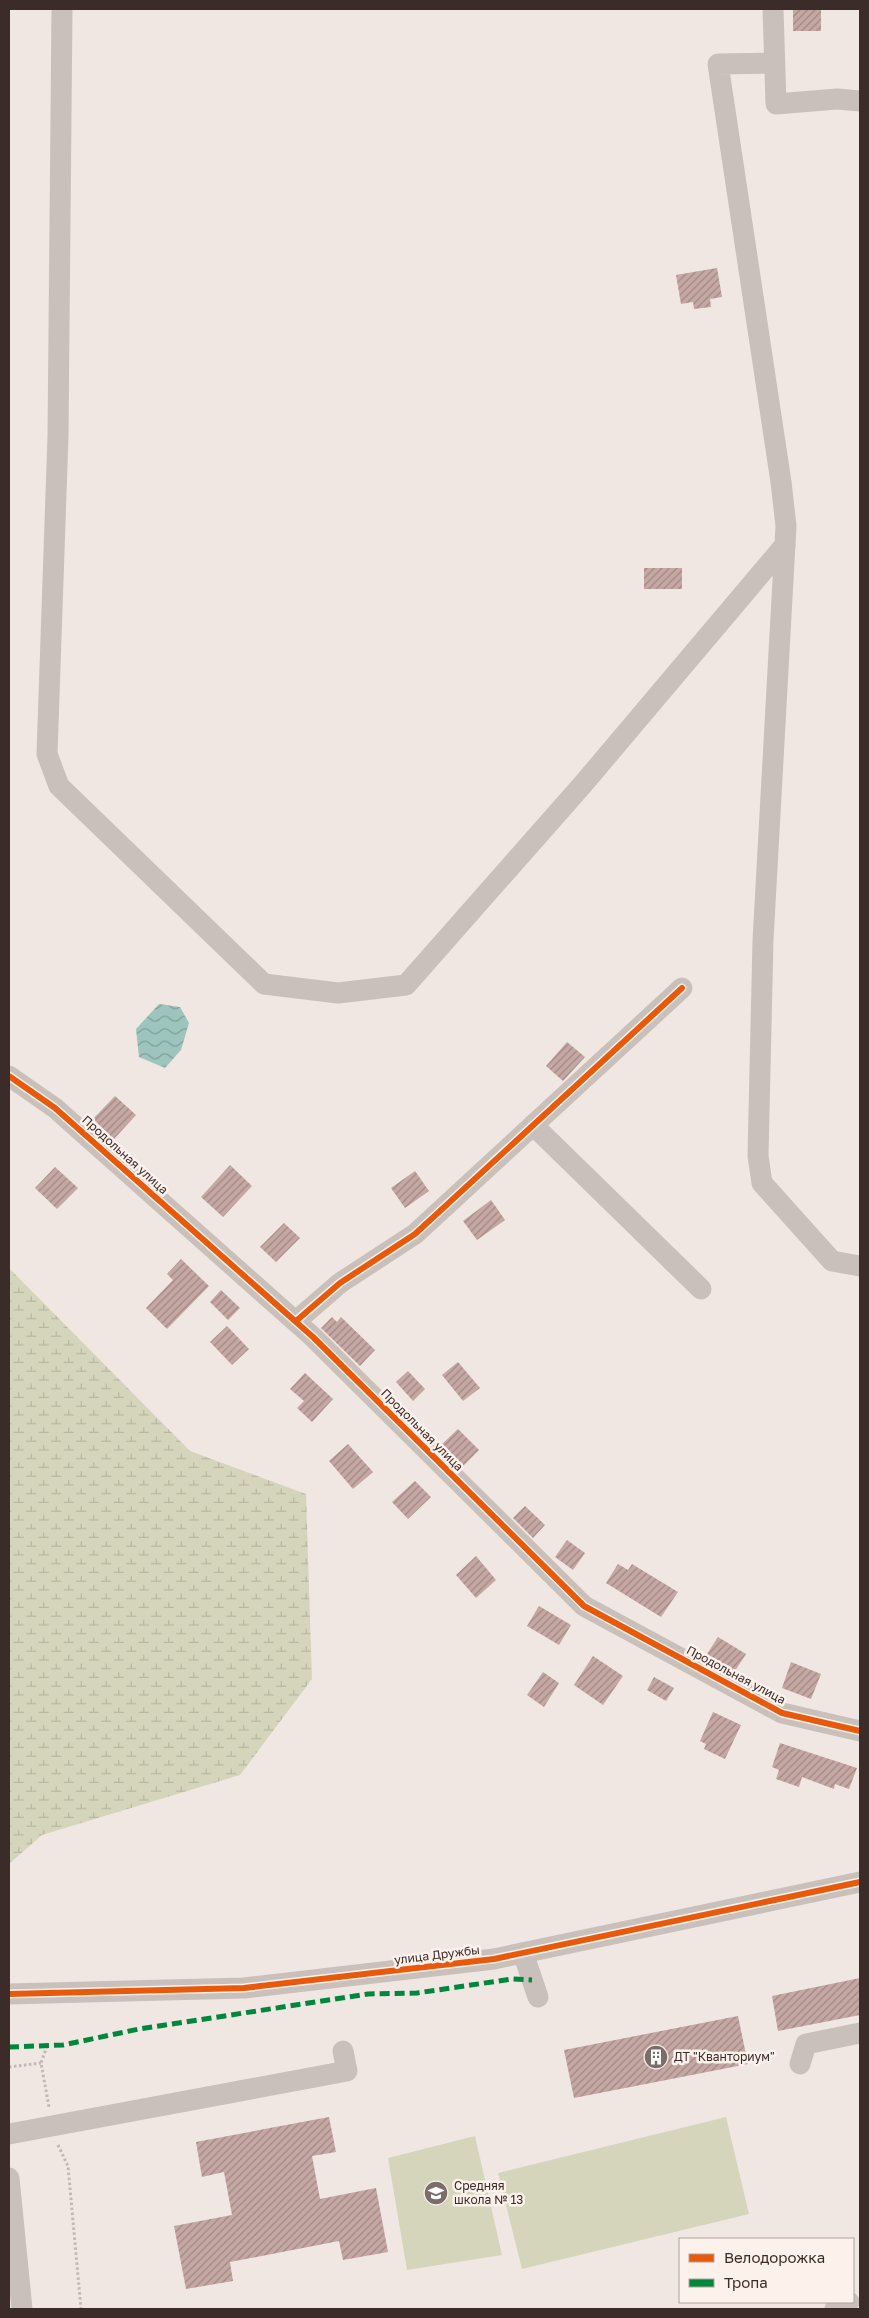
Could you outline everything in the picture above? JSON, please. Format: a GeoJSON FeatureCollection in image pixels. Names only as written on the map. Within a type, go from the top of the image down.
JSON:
{"type":"FeatureCollection","features":[{"type":"Feature","properties":{"kind":"street"},"geometry":{"type":"LineString","coordinates":[[62,9],[58,436],[46,754],[59,786],[264,984],[338,993],[406,985],[584,783],[785,545]]}},
{"type":"Feature","properties":{"kind":"street"},"geometry":{"type":"LineString","coordinates":[[773,9],[776,104],[837,99],[860,100]]}},
{"type":"Feature","properties":{"kind":"street"},"geometry":{"type":"LineString","coordinates":[[774,72],[718,64],[786,526],[763,940],[758,1156],[762,1183],[832,1261],[860,1266]]}},
{"type":"Feature","properties":{"kind":"street"},"geometry":{"type":"LineString","coordinates":[[296,1321],[340,1283],[415,1234],[682,988]]}},
{"type":"Feature","properties":{"kind":"street","name":"Продольная улица"},"geometry":{"type":"LineString","coordinates":[[9,1076],[54,1108],[296,1321],[584,1606],[782,1713],[860,1731]]}},
{"type":"Feature","properties":{"kind":"street"},"geometry":{"type":"LineString","coordinates":[[533,1125],[701,1289]]}},
{"type":"Feature","properties":{"kind":"street","name":"улица Дружбы"},"geometry":{"type":"LineString","coordinates":[[9,1994],[244,1988],[494,1959],[860,1882]]}},
{"type":"Feature","properties":{"kind":"street"},"geometry":{"type":"LineString","coordinates":[[523,1953],[538,1997]]}},
{"type":"Feature","properties":{"kind":"street"},"geometry":{"type":"LineString","coordinates":[[800,2064],[806,2044],[860,2033]]}},
{"type":"Feature","properties":{"kind":"street"},"geometry":{"type":"LineString","coordinates":[[9,2134],[347,2071],[342,2051]]}},
{"type":"Feature","properties":{"kind":"street"},"geometry":{"type":"LineString","coordinates":[[9,2178],[22,2309]]}},
{"type":"Feature","properties":{"kind":"street"},"geometry":{"type":"LineString","coordinates":[[834,2309],[847,2303]]}},
{"type":"Feature","properties":{"kind":"path"},"geometry":{"type":"LineString","coordinates":[[47,2046],[41,2062],[56,2140],[68,2166],[80,2309]]}},
{"type":"Feature","properties":{"kind":"path"},"geometry":{"type":"LineString","coordinates":[[9,2067],[41,2062]]}},
{"type":"Feature","properties":{"kind":"green space"},"geometry":{"type":"Polygon","coordinates":[[[9,1268],[190,1451],[306,1494],[312,1679],[240,1775],[42,1835],[9,1864],[9,1268]]]}},
{"type":"Feature","properties":{"kind":"green space"},"geometry":{"type":"Polygon","coordinates":[[[726,2117],[749,2214],[522,2269],[498,2173],[726,2117]]]}},
{"type":"Feature","properties":{"kind":"green space"},"geometry":{"type":"Polygon","coordinates":[[[475,2136],[502,2255],[407,2270],[388,2158],[475,2136]]]}},
{"type":"Feature","properties":{"kind":"water"},"geometry":{"type":"Polygon","coordinates":[[[159,1004],[180,1007],[189,1023],[181,1050],[165,1068],[139,1057],[136,1029],[159,1004]]]}},
{"type":"Feature","properties":{"kind":"building"},"geometry":{"type":"Polygon","coordinates":[[[793,9],[821,9],[821,31],[793,31],[793,9]]]}},
{"type":"Feature","properties":{"kind":"building"},"geometry":{"type":"Polygon","coordinates":[[[717,268],[722,297],[710,299],[711,307],[694,309],[693,302],[681,304],[676,275],[717,268]]]}},
{"type":"Feature","properties":{"kind":"building"},"geometry":{"type":"Polygon","coordinates":[[[644,568],[682,568],[682,589],[644,589],[644,568]]]}},
{"type":"Feature","properties":{"kind":"building"},"geometry":{"type":"Polygon","coordinates":[[[567,1042],[585,1057],[563,1081],[546,1066],[567,1042]]]}},
{"type":"Feature","properties":{"kind":"building"},"geometry":{"type":"Polygon","coordinates":[[[115,1096],[136,1115],[114,1139],[93,1119],[115,1096]]]}},
{"type":"Feature","properties":{"kind":"building"},"geometry":{"type":"Polygon","coordinates":[[[230,1165],[252,1186],[223,1217],[201,1197],[230,1165]]]}},
{"type":"Feature","properties":{"kind":"building"},"geometry":{"type":"Polygon","coordinates":[[[55,1167],[78,1188],[57,1209],[35,1188],[55,1167]]]}},
{"type":"Feature","properties":{"kind":"building"},"geometry":{"type":"Polygon","coordinates":[[[415,1171],[429,1191],[405,1208],[391,1188],[415,1171]]]}},
{"type":"Feature","properties":{"kind":"building"},"geometry":{"type":"Polygon","coordinates":[[[491,1200],[505,1220],[477,1240],[463,1221],[491,1200]]]}},
{"type":"Feature","properties":{"kind":"building"},"geometry":{"type":"Polygon","coordinates":[[[284,1223],[300,1238],[276,1262],[260,1247],[284,1223]]]}},
{"type":"Feature","properties":{"kind":"building"},"geometry":{"type":"Polygon","coordinates":[[[181,1259],[209,1286],[167,1329],[146,1308],[173,1280],[167,1274],[181,1259]]]}},
{"type":"Feature","properties":{"kind":"building"},"geometry":{"type":"Polygon","coordinates":[[[221,1290],[240,1308],[228,1320],[210,1302],[221,1290]]]}},
{"type":"Feature","properties":{"kind":"building"},"geometry":{"type":"Polygon","coordinates":[[[332,1317],[337,1322],[341,1317],[375,1350],[360,1366],[321,1328],[332,1317]]]}},
{"type":"Feature","properties":{"kind":"building"},"geometry":{"type":"Polygon","coordinates":[[[227,1326],[249,1349],[232,1365],[210,1342],[227,1326]]]}},
{"type":"Feature","properties":{"kind":"building"},"geometry":{"type":"Polygon","coordinates":[[[458,1362],[480,1388],[463,1401],[442,1375],[458,1362]]]}},
{"type":"Feature","properties":{"kind":"building"},"geometry":{"type":"Polygon","coordinates":[[[408,1371],[425,1389],[413,1401],[396,1382],[408,1371]]]}},
{"type":"Feature","properties":{"kind":"building"},"geometry":{"type":"Polygon","coordinates":[[[305,1373],[333,1399],[312,1422],[297,1408],[304,1401],[290,1389],[305,1373]]]}},
{"type":"Feature","properties":{"kind":"building"},"geometry":{"type":"Polygon","coordinates":[[[458,1429],[479,1450],[462,1467],[440,1446],[458,1429]]]}},
{"type":"Feature","properties":{"kind":"building"},"geometry":{"type":"Polygon","coordinates":[[[348,1444],[373,1472],[353,1489],[329,1461],[348,1444]]]}},
{"type":"Feature","properties":{"kind":"building"},"geometry":{"type":"Polygon","coordinates":[[[415,1481],[431,1497],[408,1519],[392,1502],[415,1481]]]}},
{"type":"Feature","properties":{"kind":"building"},"geometry":{"type":"Polygon","coordinates":[[[525,1506],[545,1525],[533,1538],[513,1518],[525,1506]]]}},
{"type":"Feature","properties":{"kind":"building"},"geometry":{"type":"Polygon","coordinates":[[[567,1540],[585,1553],[573,1570],[555,1557],[567,1540]]]}},
{"type":"Feature","properties":{"kind":"building"},"geometry":{"type":"Polygon","coordinates":[[[476,1556],[496,1580],[476,1598],[456,1575],[476,1556]]]}},
{"type":"Feature","properties":{"kind":"building"},"geometry":{"type":"Polygon","coordinates":[[[618,1564],[628,1570],[632,1564],[678,1592],[661,1617],[606,1583],[618,1564]]]}},
{"type":"Feature","properties":{"kind":"building"},"geometry":{"type":"Polygon","coordinates":[[[539,1606],[571,1625],[559,1645],[527,1626],[539,1606]]]}},
{"type":"Feature","properties":{"kind":"building"},"geometry":{"type":"Polygon","coordinates":[[[718,1637],[746,1654],[735,1671],[707,1654],[718,1637]]]}},
{"type":"Feature","properties":{"kind":"building"},"geometry":{"type":"Polygon","coordinates":[[[593,1656],[623,1676],[603,1705],[574,1685],[593,1656]]]}},
{"type":"Feature","properties":{"kind":"building"},"geometry":{"type":"Polygon","coordinates":[[[791,1662],[821,1674],[811,1699],[782,1688],[791,1662]]]}},
{"type":"Feature","properties":{"kind":"building"},"geometry":{"type":"Polygon","coordinates":[[[543,1672],[559,1683],[544,1707],[527,1695],[543,1672]]]}},
{"type":"Feature","properties":{"kind":"building"},"geometry":{"type":"Polygon","coordinates":[[[654,1677],[674,1688],[666,1701],[647,1690],[654,1677]]]}},
{"type":"Feature","properties":{"kind":"building"},"geometry":{"type":"Polygon","coordinates":[[[713,1712],[741,1725],[725,1759],[704,1749],[706,1744],[700,1741],[713,1712]]]}},
{"type":"Feature","properties":{"kind":"building"},"geometry":{"type":"Polygon","coordinates":[[[780,1743],[857,1768],[849,1789],[835,1784],[834,1789],[802,1777],[799,1787],[776,1779],[779,1770],[772,1767],[780,1743]]]}},
{"type":"Feature","properties":{"kind":"building"},"geometry":{"type":"Polygon","coordinates":[[[860,1978],[860,2015],[778,2031],[772,1996],[860,1978]]]}},
{"type":"Feature","properties":{"kind":"building","name":"ДТ \"Кванториум\""},"geometry":{"type":"Polygon","coordinates":[[[738,2016],[748,2064],[574,2098],[564,2050],[738,2016]]]}},
{"type":"Feature","properties":{"kind":"building"},"geometry":{"type":"Polygon","coordinates":[[[329,2117],[336,2152],[312,2156],[320,2199],[376,2188],[388,2252],[343,2260],[339,2241],[230,2262],[233,2281],[186,2289],[174,2226],[232,2215],[224,2172],[202,2177],[196,2142],[329,2117]]]}},
{"type":"Feature","properties":{"kind":"marked path"},"geometry":{"type":"LineString","coordinates":[[9,2047],[63,2045],[139,2029],[368,1994],[417,1993],[512,1979],[532,1980]]}},
{"type":"Feature","properties":{"kind":"cycle path"},"geometry":{"type":"LineString","coordinates":[[296,1321],[340,1283],[415,1234],[682,988]]}},
{"type":"Feature","properties":{"kind":"cycle path"},"geometry":{"type":"LineString","coordinates":[[9,1076],[55,1108],[313,1337],[584,1606],[782,1713],[860,1731]]}},
{"type":"Feature","properties":{"kind":"cycle path"},"geometry":{"type":"LineString","coordinates":[[9,1994],[244,1988],[494,1959],[860,1882]]}},
{"type":"Feature","properties":{"kind":"place","name":"ДТ \"Кванториум\""},"geometry":{"type":"Point","coordinates":[656,2057]}},
{"type":"Feature","properties":{"kind":"place","name":"Средняя школа № 13"},"geometry":{"type":"Point","coordinates":[436,2193]}}]}
